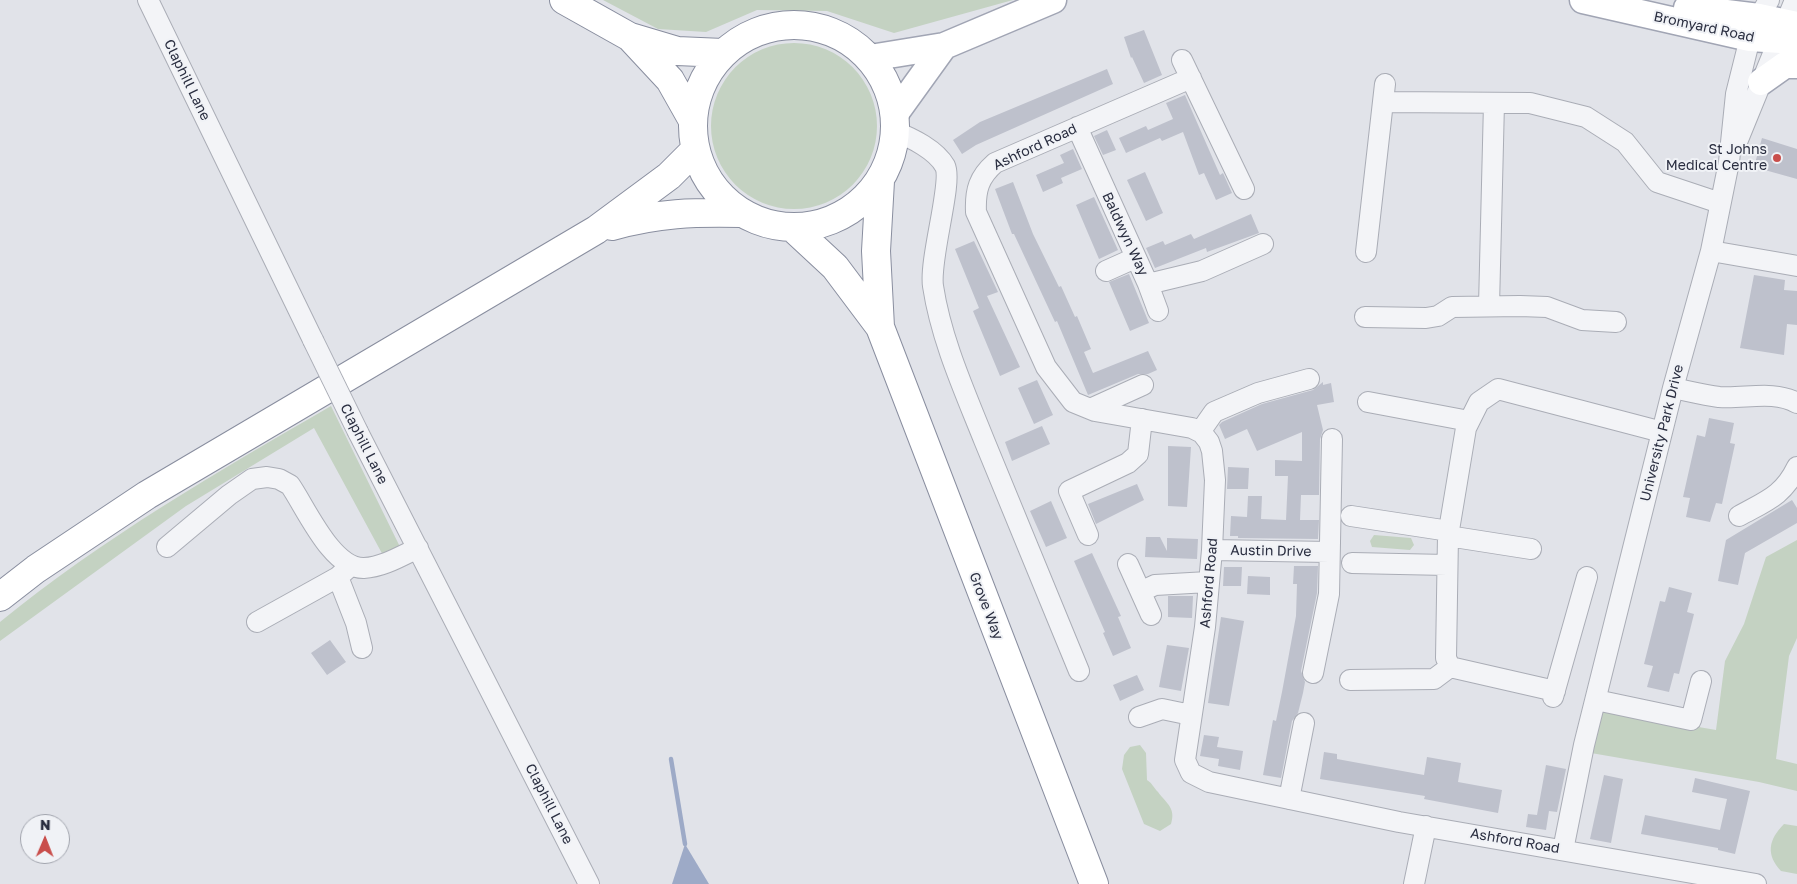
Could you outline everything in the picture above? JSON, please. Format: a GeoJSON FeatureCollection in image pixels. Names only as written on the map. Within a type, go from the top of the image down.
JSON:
{"type":"FeatureCollection","features":[{"type":"Feature","properties":{"kind":"highway"},"geometry":{"type":"LineString","coordinates":[[564,0],[630,37],[677,51],[723,53]]}},
{"type":"Feature","properties":{"kind":"highway"},"geometry":{"type":"LineString","coordinates":[[596,230],[641,218],[680,213],[741,214],[766,224],[793,228],[818,225],[842,216],[863,201],[880,181],[894,149],[896,123],[891,94],[882,75],[870,58],[844,38],[814,26],[781,25],[750,34],[723,53],[704,80],[697,95],[692,119],[695,150],[704,175],[715,190],[741,214]]}},
{"type":"Feature","properties":{"kind":"highway"},"geometry":{"type":"LineString","coordinates":[[630,37],[670,80],[692,119]]}},
{"type":"Feature","properties":{"kind":"highway"},"geometry":{"type":"LineString","coordinates":[[0,597],[36,569],[147,495],[596,230],[669,176],[695,150]]}},
{"type":"Feature","properties":{"kind":"highway","name":"Grove Way"},"geometry":{"type":"LineString","coordinates":[[880,181],[876,251],[880,327]]}},
{"type":"Feature","properties":{"kind":"highway","name":"Grove Way"},"geometry":{"type":"LineString","coordinates":[[793,228],[836,267],[880,327],[1094,884]]}},
{"type":"Feature","properties":{"kind":"main road"},"geometry":{"type":"LineString","coordinates":[[870,58],[944,46],[1053,0]]}},
{"type":"Feature","properties":{"kind":"main road","name":"Bromyard Road"},"geometry":{"type":"LineString","coordinates":[[1583,0],[1759,18]]}},
{"type":"Feature","properties":{"kind":"main road","name":"Bromyard Road"},"geometry":{"type":"LineString","coordinates":[[1629,0],[1759,18],[1791,25]]}},
{"type":"Feature","properties":{"kind":"main road"},"geometry":{"type":"LineString","coordinates":[[896,123],[944,46]]}},
{"type":"Feature","properties":{"kind":"main road"},"geometry":{"type":"LineString","coordinates":[[1762,82],[1785,65],[1797,65]]}},
{"type":"Feature","properties":{"kind":"street","name":"Claphill Lane"},"geometry":{"type":"LineString","coordinates":[[148,0],[358,432],[589,884]]}},
{"type":"Feature","properties":{"kind":"street","name":"University Park Drive"},"geometry":{"type":"LineString","coordinates":[[1564,850],[1584,745],[1673,388],[1711,251],[1728,162],[1736,94],[1759,18]]}},
{"type":"Feature","properties":{"kind":"street"},"geometry":{"type":"LineString","coordinates":[[1728,162],[1762,82],[1791,25]]}},
{"type":"Feature","properties":{"kind":"street"},"geometry":{"type":"LineString","coordinates":[[1182,60],[1244,189]]}},
{"type":"Feature","properties":{"kind":"street","name":"Ashford Road"},"geometry":{"type":"LineString","coordinates":[[1191,78],[995,163],[984,172],[975,198],[976,212],[1046,367],[1073,402],[1090,409],[1192,428],[1200,432],[1209,442],[1214,466],[1212,550],[1208,582],[1206,627],[1185,760],[1191,773],[1208,782],[1426,826],[1564,850],[1686,878],[1756,884]]}},
{"type":"Feature","properties":{"kind":"street"},"geometry":{"type":"LineString","coordinates":[[1366,252],[1384,93],[1494,103],[1530,103],[1586,117],[1625,142],[1657,182],[1720,203]]}},
{"type":"Feature","properties":{"kind":"street"},"geometry":{"type":"LineString","coordinates":[[1489,306],[1494,103]]}},
{"type":"Feature","properties":{"kind":"street"},"geometry":{"type":"LineString","coordinates":[[896,123],[908,136],[932,152],[944,166],[948,177],[938,228],[933,283],[942,329],[1008,500],[1080,671]]}},
{"type":"Feature","properties":{"kind":"street","name":"Baldwyn Way"},"geometry":{"type":"LineString","coordinates":[[1077,127],[1148,284],[1202,271],[1263,244]]}},
{"type":"Feature","properties":{"kind":"street"},"geometry":{"type":"LineString","coordinates":[[1711,251],[1797,266]]}},
{"type":"Feature","properties":{"kind":"street"},"geometry":{"type":"LineString","coordinates":[[1106,271],[1135,258]]}},
{"type":"Feature","properties":{"kind":"street"},"geometry":{"type":"LineString","coordinates":[[1148,284],[1158,311]]}},
{"type":"Feature","properties":{"kind":"street"},"geometry":{"type":"LineString","coordinates":[[1365,317],[1426,318],[1438,316],[1452,307],[1520,306],[1547,307],[1582,320],[1616,322]]}},
{"type":"Feature","properties":{"kind":"street"},"geometry":{"type":"LineString","coordinates":[[1200,432],[1214,412],[1258,393],[1309,379]]}},
{"type":"Feature","properties":{"kind":"street"},"geometry":{"type":"LineString","coordinates":[[1090,409],[1143,385]]}},
{"type":"Feature","properties":{"kind":"street"},"geometry":{"type":"LineString","coordinates":[[1673,388],[1720,397],[1764,396],[1790,399],[1797,403]]}},
{"type":"Feature","properties":{"kind":"street"},"geometry":{"type":"LineString","coordinates":[[1450,667],[1446,658],[1448,533],[1466,428],[1479,402],[1498,389],[1662,432]]}},
{"type":"Feature","properties":{"kind":"street"},"geometry":{"type":"LineString","coordinates":[[1368,402],[1469,421]]}},
{"type":"Feature","properties":{"kind":"street"},"geometry":{"type":"LineString","coordinates":[[1088,535],[1068,491],[1128,463],[1138,454],[1142,419]]}},
{"type":"Feature","properties":{"kind":"street"},"geometry":{"type":"LineString","coordinates":[[1313,674],[1326,618],[1331,520],[1332,440]]}},
{"type":"Feature","properties":{"kind":"street"},"geometry":{"type":"LineString","coordinates":[[1739,516],[1780,493],[1789,483],[1797,467]]}},
{"type":"Feature","properties":{"kind":"street"},"geometry":{"type":"LineString","coordinates":[[167,547],[229,495],[252,479],[267,477],[280,479],[290,485],[344,571],[362,648]]}},
{"type":"Feature","properties":{"kind":"street"},"geometry":{"type":"LineString","coordinates":[[1351,516],[1530,549]]}},
{"type":"Feature","properties":{"kind":"street"},"geometry":{"type":"LineString","coordinates":[[257,622],[344,571],[383,564],[418,548]]}},
{"type":"Feature","properties":{"kind":"street","name":"Austin Drive"},"geometry":{"type":"LineString","coordinates":[[1212,550],[1329,552]]}},
{"type":"Feature","properties":{"kind":"street"},"geometry":{"type":"LineString","coordinates":[[1128,564],[1142,591],[1151,615]]}},
{"type":"Feature","properties":{"kind":"street"},"geometry":{"type":"LineString","coordinates":[[1352,564],[1447,565]]}},
{"type":"Feature","properties":{"kind":"street"},"geometry":{"type":"LineString","coordinates":[[1350,680],[1434,678],[1450,667],[1555,690],[1587,577]]}},
{"type":"Feature","properties":{"kind":"street"},"geometry":{"type":"LineString","coordinates":[[1142,591],[1162,584],[1208,582]]}},
{"type":"Feature","properties":{"kind":"street"},"geometry":{"type":"LineString","coordinates":[[1596,700],[1691,720],[1701,681]]}},
{"type":"Feature","properties":{"kind":"street"},"geometry":{"type":"LineString","coordinates":[[1139,718],[1162,709],[1191,715]]}},
{"type":"Feature","properties":{"kind":"street"},"geometry":{"type":"LineString","coordinates":[[1289,799],[1304,723]]}},
{"type":"Feature","properties":{"kind":"street"},"geometry":{"type":"LineString","coordinates":[[1414,884],[1426,826]]}},
{"type":"Feature","properties":{"kind":"green space"},"geometry":{"type":"Polygon","coordinates":[[[603,0],[1013,0],[894,33],[827,11],[757,10],[706,32],[658,29],[603,0]]]}},
{"type":"Feature","properties":{"kind":"green space"},"geometry":{"type":"Polygon","coordinates":[[[802,43],[826,49],[853,67],[871,94],[876,110],[876,142],[871,158],[853,185],[840,195],[818,206],[786,209],[762,203],[741,190],[730,179],[714,150],[711,118],[717,94],[730,73],[741,62],[770,46],[802,43]]]}},
{"type":"Feature","properties":{"kind":"green space"},"geometry":{"type":"Polygon","coordinates":[[[331,406],[402,551],[385,559],[314,428],[186,506],[0,641],[0,622],[79,562],[203,481],[331,406]]]}},
{"type":"Feature","properties":{"kind":"green space"},"geometry":{"type":"Polygon","coordinates":[[[1374,535],[1411,538],[1414,545],[1410,550],[1372,547],[1370,541],[1374,535]]]}},
{"type":"Feature","properties":{"kind":"green space"},"geometry":{"type":"Polygon","coordinates":[[[1797,540],[1797,638],[1789,656],[1776,759],[1797,764],[1797,791],[1759,782],[1591,753],[1600,710],[1716,730],[1725,661],[1744,624],[1766,557],[1797,540]]]}},
{"type":"Feature","properties":{"kind":"green space"},"geometry":{"type":"Polygon","coordinates":[[[1140,745],[1146,753],[1147,780],[1167,803],[1172,814],[1171,824],[1160,831],[1144,824],[1122,769],[1124,755],[1130,747],[1140,745]]]}},
{"type":"Feature","properties":{"kind":"green space"},"geometry":{"type":"Polygon","coordinates":[[[1784,824],[1797,826],[1797,874],[1781,871],[1771,853],[1772,842],[1784,824]]]}},
{"type":"Feature","properties":{"kind":"water"},"geometry":{"type":"Polygon","coordinates":[[[685,844],[709,884],[672,884],[685,844]]]}},
{"type":"Feature","properties":{"kind":"building"},"geometry":{"type":"Polygon","coordinates":[[[1144,30],[1162,75],[1144,83],[1131,58],[1124,37],[1144,30]]]}},
{"type":"Feature","properties":{"kind":"building"},"geometry":{"type":"Polygon","coordinates":[[[1107,69],[1113,84],[976,145],[962,154],[953,140],[980,122],[1107,69]]]}},
{"type":"Feature","properties":{"kind":"building"},"geometry":{"type":"Polygon","coordinates":[[[1185,95],[1220,175],[1223,173],[1232,193],[1216,200],[1204,173],[1199,175],[1183,132],[1162,141],[1160,138],[1126,153],[1119,138],[1146,126],[1148,130],[1173,119],[1166,103],[1185,95]]]}},
{"type":"Feature","properties":{"kind":"building"},"geometry":{"type":"Polygon","coordinates":[[[1107,130],[1116,150],[1103,155],[1094,136],[1107,130]]]}},
{"type":"Feature","properties":{"kind":"building","name":"St Johns Medical Centre"},"geometry":{"type":"Polygon","coordinates":[[[1762,138],[1797,149],[1797,179],[1754,167],[1762,138]]]}},
{"type":"Feature","properties":{"kind":"building"},"geometry":{"type":"Polygon","coordinates":[[[1073,149],[1082,169],[1061,178],[1063,183],[1043,192],[1036,175],[1064,163],[1060,155],[1073,149]]]}},
{"type":"Feature","properties":{"kind":"building"},"geometry":{"type":"Polygon","coordinates":[[[1145,172],[1163,213],[1146,221],[1127,180],[1145,172]]]}},
{"type":"Feature","properties":{"kind":"building"},"geometry":{"type":"Polygon","coordinates":[[[1013,182],[1033,234],[1059,287],[1061,286],[1075,317],[1077,316],[1091,349],[1084,352],[1093,373],[1148,351],[1157,370],[1148,374],[1138,374],[1088,395],[1057,321],[1055,322],[1014,234],[1012,234],[995,189],[1013,182]]]}},
{"type":"Feature","properties":{"kind":"building"},"geometry":{"type":"Polygon","coordinates":[[[1094,197],[1118,250],[1099,259],[1076,205],[1094,197]]]}},
{"type":"Feature","properties":{"kind":"building"},"geometry":{"type":"Polygon","coordinates":[[[1251,214],[1259,233],[1207,252],[1206,248],[1155,268],[1146,248],[1163,241],[1165,245],[1191,234],[1194,239],[1251,214]]]}},
{"type":"Feature","properties":{"kind":"building"},"geometry":{"type":"Polygon","coordinates":[[[974,241],[998,292],[987,296],[1020,367],[1000,376],[973,311],[979,308],[955,249],[974,241]]]}},
{"type":"Feature","properties":{"kind":"building"},"geometry":{"type":"Polygon","coordinates":[[[1129,274],[1149,323],[1130,331],[1109,282],[1129,274]]]}},
{"type":"Feature","properties":{"kind":"building"},"geometry":{"type":"Polygon","coordinates":[[[1754,275],[1785,280],[1784,290],[1797,291],[1797,325],[1787,324],[1784,355],[1740,348],[1754,275]]]}},
{"type":"Feature","properties":{"kind":"building"},"geometry":{"type":"Polygon","coordinates":[[[1037,380],[1053,415],[1034,424],[1018,388],[1037,380]]]}},
{"type":"Feature","properties":{"kind":"building"},"geometry":{"type":"Polygon","coordinates":[[[1323,382],[1323,385],[1331,383],[1334,402],[1317,405],[1323,430],[1320,439],[1319,495],[1301,495],[1300,520],[1319,520],[1318,539],[1238,538],[1238,536],[1230,536],[1231,516],[1247,517],[1248,496],[1262,496],[1261,519],[1286,520],[1288,476],[1275,476],[1275,460],[1302,461],[1302,432],[1257,451],[1247,429],[1225,439],[1219,425],[1262,404],[1313,390],[1323,382]]]}},
{"type":"Feature","properties":{"kind":"building"},"geometry":{"type":"Polygon","coordinates":[[[1709,418],[1734,423],[1730,443],[1735,444],[1722,504],[1716,503],[1710,522],[1686,517],[1690,498],[1683,497],[1697,435],[1705,437],[1709,418]]]}},
{"type":"Feature","properties":{"kind":"building"},"geometry":{"type":"Polygon","coordinates":[[[1042,426],[1050,444],[1012,461],[1005,442],[1042,426]]]}},
{"type":"Feature","properties":{"kind":"building"},"geometry":{"type":"Polygon","coordinates":[[[1168,446],[1191,447],[1187,507],[1168,506],[1168,446]]]}},
{"type":"Feature","properties":{"kind":"building"},"geometry":{"type":"Polygon","coordinates":[[[1228,467],[1249,468],[1248,489],[1227,489],[1228,467]]]}},
{"type":"Feature","properties":{"kind":"building"},"geometry":{"type":"Polygon","coordinates":[[[1137,484],[1144,500],[1096,524],[1088,504],[1137,484]]]}},
{"type":"Feature","properties":{"kind":"building"},"geometry":{"type":"Polygon","coordinates":[[[1792,500],[1797,508],[1797,523],[1745,553],[1738,585],[1718,581],[1726,540],[1792,500]]]}},
{"type":"Feature","properties":{"kind":"building"},"geometry":{"type":"Polygon","coordinates":[[[1051,501],[1067,538],[1046,547],[1030,511],[1051,501]]]}},
{"type":"Feature","properties":{"kind":"building"},"geometry":{"type":"Polygon","coordinates":[[[1146,537],[1160,537],[1167,551],[1167,538],[1198,539],[1197,559],[1145,557],[1146,537]]]}},
{"type":"Feature","properties":{"kind":"building"},"geometry":{"type":"Polygon","coordinates":[[[1092,553],[1121,616],[1118,617],[1131,648],[1113,656],[1103,633],[1105,632],[1074,561],[1092,553]]]}},
{"type":"Feature","properties":{"kind":"building"},"geometry":{"type":"Polygon","coordinates":[[[1294,566],[1318,566],[1317,593],[1301,671],[1305,682],[1303,693],[1298,713],[1292,721],[1281,778],[1263,775],[1273,720],[1276,721],[1296,616],[1297,584],[1293,584],[1294,566]]]}},
{"type":"Feature","properties":{"kind":"building"},"geometry":{"type":"Polygon","coordinates":[[[1224,567],[1242,567],[1241,586],[1223,586],[1224,567]]]}},
{"type":"Feature","properties":{"kind":"building"},"geometry":{"type":"Polygon","coordinates":[[[1248,576],[1270,577],[1270,595],[1247,594],[1248,576]]]}},
{"type":"Feature","properties":{"kind":"building"},"geometry":{"type":"Polygon","coordinates":[[[1669,587],[1692,593],[1687,612],[1694,614],[1679,674],[1674,673],[1669,692],[1647,687],[1653,666],[1644,664],[1660,601],[1665,602],[1669,587]]]}},
{"type":"Feature","properties":{"kind":"building"},"geometry":{"type":"Polygon","coordinates":[[[1168,596],[1193,596],[1192,618],[1168,617],[1168,596]]]}},
{"type":"Feature","properties":{"kind":"building"},"geometry":{"type":"Polygon","coordinates":[[[1221,617],[1244,621],[1229,706],[1208,703],[1221,617]]]}},
{"type":"Feature","properties":{"kind":"building"},"geometry":{"type":"Polygon","coordinates":[[[330,640],[346,662],[327,675],[311,653],[330,640]]]}},
{"type":"Feature","properties":{"kind":"building"},"geometry":{"type":"Polygon","coordinates":[[[1167,645],[1189,648],[1181,691],[1159,687],[1167,645]]]}},
{"type":"Feature","properties":{"kind":"building"},"geometry":{"type":"Polygon","coordinates":[[[1137,675],[1144,690],[1120,701],[1113,685],[1137,675]]]}},
{"type":"Feature","properties":{"kind":"building"},"geometry":{"type":"Polygon","coordinates":[[[1204,735],[1219,737],[1217,747],[1243,751],[1240,770],[1218,766],[1219,759],[1200,756],[1204,735]]]}},
{"type":"Feature","properties":{"kind":"building"},"geometry":{"type":"Polygon","coordinates":[[[1324,752],[1337,754],[1337,759],[1424,775],[1427,757],[1461,763],[1458,782],[1502,790],[1498,813],[1424,799],[1425,796],[1320,779],[1324,752]]]}},
{"type":"Feature","properties":{"kind":"building"},"geometry":{"type":"Polygon","coordinates":[[[1546,765],[1566,769],[1557,812],[1549,811],[1546,830],[1526,827],[1528,814],[1537,815],[1546,765]]]}},
{"type":"Feature","properties":{"kind":"building"},"geometry":{"type":"Polygon","coordinates":[[[1604,775],[1623,779],[1611,843],[1590,839],[1604,775]]]}},
{"type":"Feature","properties":{"kind":"building"},"geometry":{"type":"Polygon","coordinates":[[[1695,778],[1750,791],[1735,854],[1718,850],[1718,848],[1641,834],[1645,815],[1720,830],[1727,799],[1692,792],[1695,778]]]}},
{"type":"Feature","properties":{"kind":"waterway"},"geometry":{"type":"LineString","coordinates":[[671,759],[685,844]]}},
{"type":"Feature","properties":{"kind":"place","name":"St Johns Medical Centre"},"geometry":{"type":"Point","coordinates":[1777,158]}}]}
